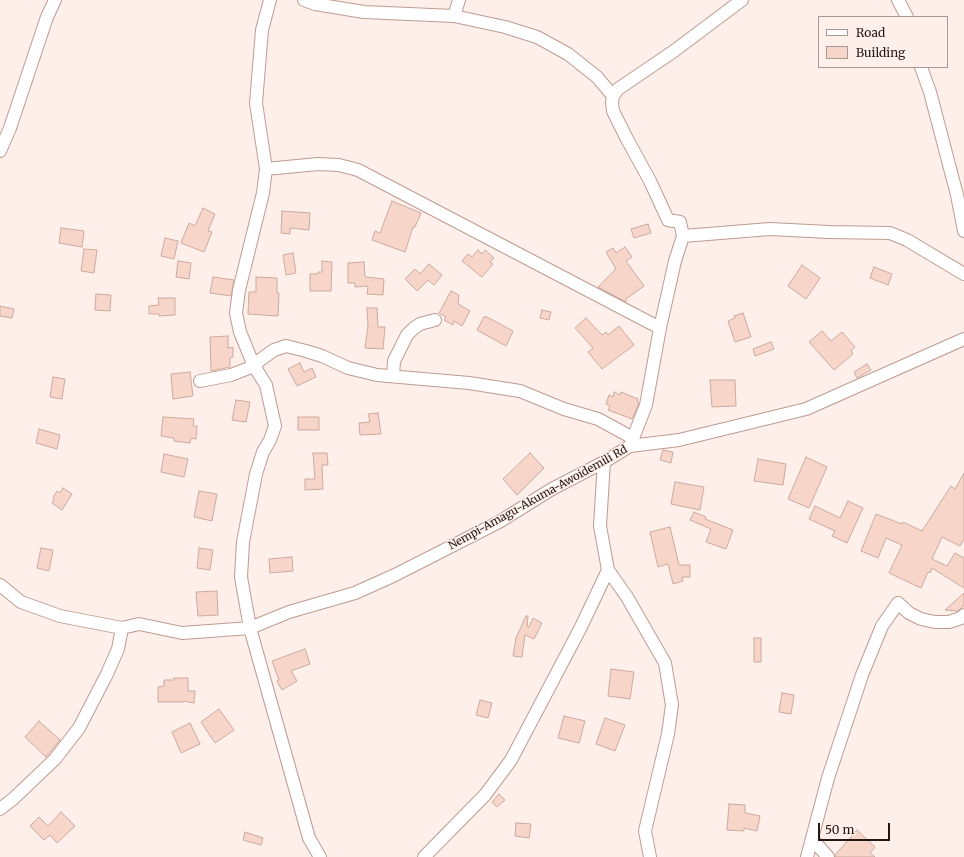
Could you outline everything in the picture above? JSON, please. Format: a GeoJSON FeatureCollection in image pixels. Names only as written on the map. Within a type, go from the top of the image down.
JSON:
{"type":"FeatureCollection","features":[{"type":"Feature","properties":{"kind":"street"},"geometry":{"type":"LineString","coordinates":[[0,151],[10,128],[47,17],[55,0]]}},
{"type":"Feature","properties":{"kind":"street"},"geometry":{"type":"LineString","coordinates":[[270,0],[262,30],[256,103],[266,169],[263,193],[239,290],[236,313],[240,332],[254,366],[266,385],[275,426],[270,440],[263,452],[256,474],[243,542],[241,577],[250,628],[309,838],[320,857]]}},
{"type":"Feature","properties":{"kind":"street"},"geometry":{"type":"LineString","coordinates":[[304,0],[315,4],[364,12],[454,16],[505,27],[537,37],[568,54],[597,77],[613,96]]}},
{"type":"Feature","properties":{"kind":"street"},"geometry":{"type":"LineString","coordinates":[[454,16],[459,0]]}},
{"type":"Feature","properties":{"kind":"street"},"geometry":{"type":"LineString","coordinates":[[200,380],[231,375],[254,366],[274,350],[286,346],[322,356],[348,368],[377,375],[469,383],[520,391],[564,409],[598,419],[632,442],[646,405],[660,328],[675,261],[683,236],[680,222],[668,220],[650,181],[613,111],[613,96],[618,89],[674,51],[742,0]]}},
{"type":"Feature","properties":{"kind":"street"},"geometry":{"type":"LineString","coordinates":[[898,0],[906,16]]}},
{"type":"Feature","properties":{"kind":"street"},"geometry":{"type":"LineString","coordinates":[[921,68],[932,100],[958,195],[964,231]]}},
{"type":"Feature","properties":{"kind":"street"},"geometry":{"type":"LineString","coordinates":[[266,169],[318,164],[339,165],[358,170],[660,328]]}},
{"type":"Feature","properties":{"kind":"street"},"geometry":{"type":"LineString","coordinates":[[683,236],[770,229],[890,233],[907,240],[964,274]]}},
{"type":"Feature","properties":{"kind":"street"},"geometry":{"type":"LineString","coordinates":[[393,376],[394,362],[406,334],[420,324],[435,320]]}},
{"type":"Feature","properties":{"kind":"street","name":"Nempi-Amagu-Akuma-Awoidemili Rd"},"geometry":{"type":"LineString","coordinates":[[0,585],[22,602],[60,616],[122,628],[139,624],[182,633],[250,628],[289,612],[355,593],[395,575],[499,522],[552,489],[604,462],[632,442],[679,440],[806,409],[964,339]]}},
{"type":"Feature","properties":{"kind":"street"},"geometry":{"type":"LineString","coordinates":[[604,462],[600,526],[608,570],[627,598],[665,663],[672,705],[668,734],[645,831],[650,857]]}},
{"type":"Feature","properties":{"kind":"street"},"geometry":{"type":"LineString","coordinates":[[424,857],[485,795],[511,760],[581,627],[608,570]]}},
{"type":"Feature","properties":{"kind":"street"},"geometry":{"type":"LineString","coordinates":[[807,857],[831,772],[862,675],[882,626],[898,603],[909,613],[921,620],[949,622],[961,618],[964,615]]}},
{"type":"Feature","properties":{"kind":"street"},"geometry":{"type":"LineString","coordinates":[[0,809],[55,759],[79,728],[107,674],[118,649],[122,628]]}},
{"type":"Feature","properties":{"kind":"street"},"geometry":{"type":"LineString","coordinates":[[813,840],[828,857]]}},
{"type":"Feature","properties":{"kind":"building"},"geometry":{"type":"Polygon","coordinates":[[[392,201],[421,213],[415,227],[413,227],[405,252],[372,240],[375,231],[380,233],[392,201]]]}},
{"type":"Feature","properties":{"kind":"building"},"geometry":{"type":"Polygon","coordinates":[[[203,208],[215,214],[208,231],[212,232],[204,252],[181,243],[189,223],[195,226],[203,208]]]}},
{"type":"Feature","properties":{"kind":"building"},"geometry":{"type":"Polygon","coordinates":[[[282,211],[310,213],[309,230],[290,228],[290,234],[281,233],[282,211]]]}},
{"type":"Feature","properties":{"kind":"building"},"geometry":{"type":"Polygon","coordinates":[[[648,224],[651,233],[634,238],[631,229],[648,224]]]}},
{"type":"Feature","properties":{"kind":"building"},"geometry":{"type":"Polygon","coordinates":[[[61,228],[84,231],[82,247],[59,243],[61,228]]]}},
{"type":"Feature","properties":{"kind":"building"},"geometry":{"type":"Polygon","coordinates":[[[165,238],[178,241],[174,259],[161,256],[165,238]]]}},
{"type":"Feature","properties":{"kind":"building"},"geometry":{"type":"Polygon","coordinates":[[[625,247],[632,257],[626,261],[644,286],[626,299],[626,302],[598,287],[616,269],[606,252],[613,248],[616,253],[625,247]]]}},
{"type":"Feature","properties":{"kind":"building"},"geometry":{"type":"Polygon","coordinates":[[[84,249],[97,250],[94,273],[81,271],[84,249]]]}},
{"type":"Feature","properties":{"kind":"building"},"geometry":{"type":"Polygon","coordinates":[[[478,250],[482,254],[485,250],[494,258],[490,262],[493,264],[482,277],[462,261],[468,254],[472,257],[478,250]]]}},
{"type":"Feature","properties":{"kind":"building"},"geometry":{"type":"Polygon","coordinates":[[[293,253],[296,273],[286,275],[283,255],[293,253]]]}},
{"type":"Feature","properties":{"kind":"building"},"geometry":{"type":"Polygon","coordinates":[[[178,261],[191,263],[189,279],[176,277],[178,261]]]}},
{"type":"Feature","properties":{"kind":"building"},"geometry":{"type":"Polygon","coordinates":[[[322,261],[332,262],[331,291],[310,291],[310,274],[318,274],[318,272],[322,272],[322,261]]]}},
{"type":"Feature","properties":{"kind":"building"},"geometry":{"type":"Polygon","coordinates":[[[364,262],[365,277],[384,279],[383,295],[367,294],[368,286],[355,287],[355,283],[348,283],[348,263],[364,262]]]}},
{"type":"Feature","properties":{"kind":"building"},"geometry":{"type":"Polygon","coordinates":[[[429,264],[442,275],[434,285],[428,280],[417,291],[405,279],[415,269],[420,274],[429,264]]]}},
{"type":"Feature","properties":{"kind":"building"},"geometry":{"type":"Polygon","coordinates":[[[802,265],[820,278],[806,299],[788,286],[802,265]]]}},
{"type":"Feature","properties":{"kind":"building"},"geometry":{"type":"Polygon","coordinates":[[[874,267],[892,274],[888,285],[870,278],[874,267]]]}},
{"type":"Feature","properties":{"kind":"building"},"geometry":{"type":"Polygon","coordinates":[[[213,277],[234,280],[231,296],[210,293],[213,277]]]}},
{"type":"Feature","properties":{"kind":"building"},"geometry":{"type":"Polygon","coordinates":[[[256,277],[277,278],[277,293],[279,293],[278,316],[248,314],[249,292],[256,292],[256,277]]]}},
{"type":"Feature","properties":{"kind":"building"},"geometry":{"type":"Polygon","coordinates":[[[451,291],[459,295],[458,304],[470,311],[462,326],[454,321],[453,325],[444,320],[446,317],[439,313],[451,291]]]}},
{"type":"Feature","properties":{"kind":"building"},"geometry":{"type":"Polygon","coordinates":[[[96,294],[111,295],[110,311],[95,310],[96,294]]]}},
{"type":"Feature","properties":{"kind":"building"},"geometry":{"type":"Polygon","coordinates":[[[158,298],[175,298],[175,315],[159,316],[159,314],[149,314],[149,306],[159,305],[158,298]]]}},
{"type":"Feature","properties":{"kind":"building"},"geometry":{"type":"Polygon","coordinates":[[[0,306],[14,309],[12,318],[0,316],[0,306]]]}},
{"type":"Feature","properties":{"kind":"building"},"geometry":{"type":"Polygon","coordinates":[[[367,308],[377,308],[378,327],[385,327],[383,349],[365,348],[368,326],[367,308]]]}},
{"type":"Feature","properties":{"kind":"building"},"geometry":{"type":"Polygon","coordinates":[[[542,310],[551,312],[549,320],[540,318],[542,310]]]}},
{"type":"Feature","properties":{"kind":"building"},"geometry":{"type":"Polygon","coordinates":[[[743,313],[751,337],[735,342],[728,321],[735,318],[734,316],[743,313]]]}},
{"type":"Feature","properties":{"kind":"building"},"geometry":{"type":"Polygon","coordinates":[[[484,317],[487,317],[513,331],[506,346],[477,330],[484,317]]]}},
{"type":"Feature","properties":{"kind":"building"},"geometry":{"type":"Polygon","coordinates":[[[586,318],[602,335],[606,332],[608,335],[619,326],[634,345],[602,369],[588,352],[593,348],[575,328],[586,318]]]}},
{"type":"Feature","properties":{"kind":"building"},"geometry":{"type":"Polygon","coordinates":[[[822,331],[831,341],[842,332],[855,347],[851,351],[853,354],[834,370],[809,342],[822,331]]]}},
{"type":"Feature","properties":{"kind":"building"},"geometry":{"type":"Polygon","coordinates":[[[228,336],[228,348],[233,347],[233,357],[230,358],[230,367],[211,371],[210,337],[228,336]]]}},
{"type":"Feature","properties":{"kind":"building"},"geometry":{"type":"Polygon","coordinates":[[[771,342],[774,349],[755,356],[753,349],[771,342]]]}},
{"type":"Feature","properties":{"kind":"building"},"geometry":{"type":"Polygon","coordinates":[[[300,363],[304,372],[312,368],[316,377],[297,386],[288,369],[300,363]]]}},
{"type":"Feature","properties":{"kind":"building"},"geometry":{"type":"Polygon","coordinates":[[[867,364],[871,370],[857,378],[854,372],[867,364]]]}},
{"type":"Feature","properties":{"kind":"building"},"geometry":{"type":"Polygon","coordinates":[[[190,372],[193,396],[173,399],[171,374],[190,372]]]}},
{"type":"Feature","properties":{"kind":"building"},"geometry":{"type":"Polygon","coordinates":[[[53,377],[65,379],[62,399],[50,397],[53,377]]]}},
{"type":"Feature","properties":{"kind":"building"},"geometry":{"type":"Polygon","coordinates":[[[710,380],[735,380],[736,406],[712,407],[710,380]]]}},
{"type":"Feature","properties":{"kind":"building"},"geometry":{"type":"Polygon","coordinates":[[[614,392],[620,395],[621,392],[638,399],[637,402],[639,403],[632,419],[608,410],[610,406],[606,404],[609,395],[613,397],[614,392]]]}},
{"type":"Feature","properties":{"kind":"building"},"geometry":{"type":"Polygon","coordinates":[[[236,400],[250,402],[246,422],[232,420],[236,400]]]}},
{"type":"Feature","properties":{"kind":"building"},"geometry":{"type":"Polygon","coordinates":[[[378,413],[381,434],[360,435],[359,423],[370,422],[368,414],[378,413]]]}},
{"type":"Feature","properties":{"kind":"building"},"geometry":{"type":"Polygon","coordinates":[[[163,417],[194,419],[193,426],[197,426],[196,439],[191,438],[190,443],[174,441],[174,438],[161,436],[163,417]]]}},
{"type":"Feature","properties":{"kind":"building"},"geometry":{"type":"Polygon","coordinates":[[[298,417],[319,417],[319,430],[298,430],[298,417]]]}},
{"type":"Feature","properties":{"kind":"building"},"geometry":{"type":"Polygon","coordinates":[[[39,429],[60,435],[57,449],[36,443],[39,429]]]}},
{"type":"Feature","properties":{"kind":"building"},"geometry":{"type":"Polygon","coordinates":[[[663,450],[673,452],[671,463],[660,460],[663,450]]]}},
{"type":"Feature","properties":{"kind":"building"},"geometry":{"type":"Polygon","coordinates":[[[313,453],[327,453],[328,465],[322,465],[323,489],[305,490],[305,479],[315,479],[313,453]]]}},
{"type":"Feature","properties":{"kind":"building"},"geometry":{"type":"Polygon","coordinates":[[[530,453],[544,468],[517,495],[503,479],[530,453]]]}},
{"type":"Feature","properties":{"kind":"building"},"geometry":{"type":"Polygon","coordinates":[[[164,454],[188,459],[184,477],[161,472],[164,454]]]}},
{"type":"Feature","properties":{"kind":"building"},"geometry":{"type":"Polygon","coordinates":[[[806,457],[827,467],[809,508],[788,499],[806,457]]]}},
{"type":"Feature","properties":{"kind":"building"},"geometry":{"type":"Polygon","coordinates":[[[758,459],[786,464],[783,485],[754,481],[758,459]]]}},
{"type":"Feature","properties":{"kind":"building"},"geometry":{"type":"Polygon","coordinates":[[[964,473],[964,539],[960,546],[942,537],[932,559],[947,566],[955,553],[964,558],[964,588],[932,568],[930,573],[928,572],[921,588],[889,573],[902,545],[886,538],[878,558],[861,551],[876,514],[902,524],[903,522],[922,531],[951,486],[955,489],[964,473]]]}},
{"type":"Feature","properties":{"kind":"building"},"geometry":{"type":"Polygon","coordinates":[[[675,482],[704,487],[700,510],[671,504],[675,482]]]}},
{"type":"Feature","properties":{"kind":"building"},"geometry":{"type":"Polygon","coordinates":[[[63,488],[72,494],[62,510],[52,503],[54,499],[53,497],[57,491],[60,493],[63,488]]]}},
{"type":"Feature","properties":{"kind":"building"},"geometry":{"type":"Polygon","coordinates":[[[199,491],[217,494],[212,521],[194,517],[199,491]]]}},
{"type":"Feature","properties":{"kind":"building"},"geometry":{"type":"Polygon","coordinates":[[[848,501],[863,508],[847,543],[832,536],[835,531],[809,519],[815,506],[840,518],[848,501]]]}},
{"type":"Feature","properties":{"kind":"building"},"geometry":{"type":"Polygon","coordinates":[[[694,512],[706,517],[705,519],[733,530],[726,549],[706,542],[711,529],[690,520],[694,512]]]}},
{"type":"Feature","properties":{"kind":"building"},"geometry":{"type":"Polygon","coordinates":[[[670,527],[679,565],[690,565],[690,577],[682,577],[683,581],[673,584],[668,564],[658,567],[650,532],[670,527]]]}},
{"type":"Feature","properties":{"kind":"building"},"geometry":{"type":"Polygon","coordinates":[[[41,548],[53,550],[49,571],[37,568],[41,548]]]}},
{"type":"Feature","properties":{"kind":"building"},"geometry":{"type":"Polygon","coordinates":[[[199,548],[213,550],[210,570],[197,568],[199,548]]]}},
{"type":"Feature","properties":{"kind":"building"},"geometry":{"type":"Polygon","coordinates":[[[292,557],[293,571],[270,573],[269,559],[292,557]]]}},
{"type":"Feature","properties":{"kind":"building"},"geometry":{"type":"Polygon","coordinates":[[[217,591],[218,615],[198,616],[196,592],[217,591]]]}},
{"type":"Feature","properties":{"kind":"building"},"geometry":{"type":"Polygon","coordinates":[[[964,593],[964,606],[958,611],[945,610],[964,593]]]}},
{"type":"Feature","properties":{"kind":"building"},"geometry":{"type":"Polygon","coordinates":[[[526,616],[528,616],[527,626],[529,627],[533,618],[542,623],[534,639],[525,635],[522,657],[513,656],[516,638],[526,616]]]}},
{"type":"Feature","properties":{"kind":"building"},"geometry":{"type":"Polygon","coordinates":[[[754,638],[761,638],[761,662],[754,662],[754,638]]]}},
{"type":"Feature","properties":{"kind":"building"},"geometry":{"type":"Polygon","coordinates":[[[305,649],[310,664],[291,671],[297,681],[282,690],[277,681],[279,680],[272,661],[305,649]]]}},
{"type":"Feature","properties":{"kind":"building"},"geometry":{"type":"Polygon","coordinates":[[[611,669],[634,672],[630,699],[608,696],[611,669]]]}},
{"type":"Feature","properties":{"kind":"building"},"geometry":{"type":"Polygon","coordinates":[[[174,678],[188,678],[188,691],[195,691],[194,703],[186,701],[158,702],[158,687],[164,686],[164,680],[174,680],[174,678]]]}},
{"type":"Feature","properties":{"kind":"building"},"geometry":{"type":"Polygon","coordinates":[[[782,693],[794,695],[791,714],[779,712],[782,693]]]}},
{"type":"Feature","properties":{"kind":"building"},"geometry":{"type":"Polygon","coordinates":[[[480,700],[492,703],[488,718],[476,715],[480,700]]]}},
{"type":"Feature","properties":{"kind":"building"},"geometry":{"type":"Polygon","coordinates":[[[219,709],[234,730],[215,743],[201,722],[219,709]]]}},
{"type":"Feature","properties":{"kind":"building"},"geometry":{"type":"Polygon","coordinates":[[[564,716],[585,721],[579,743],[558,738],[564,716]]]}},
{"type":"Feature","properties":{"kind":"building"},"geometry":{"type":"Polygon","coordinates":[[[605,718],[625,725],[615,751],[596,744],[605,718]]]}},
{"type":"Feature","properties":{"kind":"building"},"geometry":{"type":"Polygon","coordinates":[[[39,721],[60,740],[46,757],[25,737],[39,721]]]}},
{"type":"Feature","properties":{"kind":"building"},"geometry":{"type":"Polygon","coordinates":[[[190,723],[200,744],[181,753],[172,732],[190,723]]]}},
{"type":"Feature","properties":{"kind":"building"},"geometry":{"type":"Polygon","coordinates":[[[499,794],[505,800],[497,807],[492,802],[499,794]]]}},
{"type":"Feature","properties":{"kind":"building"},"geometry":{"type":"Polygon","coordinates":[[[729,804],[745,805],[745,813],[760,816],[757,831],[744,828],[744,831],[727,830],[729,804]]]}},
{"type":"Feature","properties":{"kind":"building"},"geometry":{"type":"Polygon","coordinates":[[[61,812],[75,826],[57,843],[50,835],[44,840],[30,826],[39,817],[48,826],[61,812]]]}},
{"type":"Feature","properties":{"kind":"building"},"geometry":{"type":"Polygon","coordinates":[[[516,823],[531,824],[529,838],[515,836],[516,823]]]}},
{"type":"Feature","properties":{"kind":"building"},"geometry":{"type":"Polygon","coordinates":[[[857,830],[875,847],[870,853],[875,857],[835,857],[835,855],[857,830]]]}},
{"type":"Feature","properties":{"kind":"building"},"geometry":{"type":"Polygon","coordinates":[[[245,832],[263,838],[261,845],[243,840],[245,832]]]}}]}
